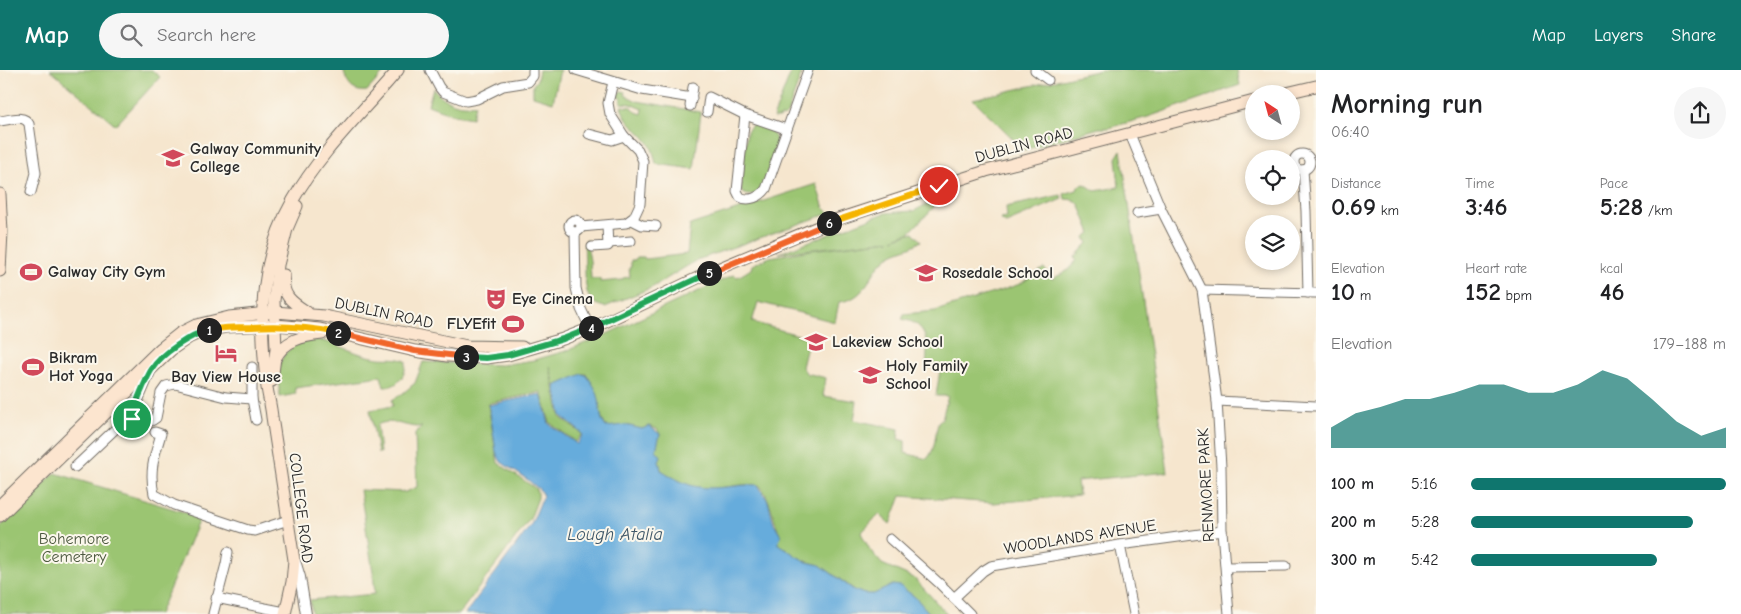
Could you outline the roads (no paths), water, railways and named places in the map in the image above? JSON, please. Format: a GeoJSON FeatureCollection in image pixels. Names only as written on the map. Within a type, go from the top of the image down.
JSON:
{"type":"FeatureCollection","features":[{"type":"Feature","properties":{"kind":"main road"},"geometry":{"type":"LineString","coordinates":[[309,314],[294,304],[283,289],[286,255],[297,207],[365,108],[398,70]]}},
{"type":"Feature","properties":{"kind":"main road"},"geometry":{"type":"LineString","coordinates":[[1300,90],[1316,86]]}},
{"type":"Feature","properties":{"kind":"main road","name":"DUBLIN ROAD"},"geometry":{"type":"LineString","coordinates":[[0,516],[152,368],[181,343],[197,334],[226,327],[276,326],[320,329],[415,351],[447,356],[486,358],[508,355],[530,347],[563,339],[590,328],[708,273],[832,221],[986,171],[1245,102]]}},
{"type":"Feature","properties":{"kind":"main road","name":"COLLEGE ROAD"},"geometry":{"type":"LineString","coordinates":[[286,613],[294,560],[266,382],[261,312],[263,292],[270,255],[288,209],[304,181],[326,152],[339,135],[365,108]]}},
{"type":"Feature","properties":{"kind":"main road"},"geometry":{"type":"LineString","coordinates":[[0,194],[2,232],[0,271]]}},
{"type":"Feature","properties":{"kind":"main road","name":"COLLEGE ROAD"},"geometry":{"type":"LineString","coordinates":[[271,406],[276,349],[276,281],[287,229],[297,207]]}},
{"type":"Feature","properties":{"kind":"main road","name":"DUBLIN ROAD"},"geometry":{"type":"LineString","coordinates":[[0,506],[119,387],[172,339],[187,329],[205,322],[261,312],[309,314],[467,346],[530,347]]}},
{"type":"Feature","properties":{"kind":"main road"},"geometry":{"type":"LineString","coordinates":[[274,361],[281,348],[299,338],[339,333]]}},
{"type":"Feature","properties":{"kind":"street"},"geometry":{"type":"LineString","coordinates":[[430,70],[438,88],[443,92],[466,101],[477,99],[503,86],[528,82],[533,76],[533,70]]}},
{"type":"Feature","properties":{"kind":"street"},"geometry":{"type":"LineString","coordinates":[[745,115],[737,191],[737,195],[742,199],[757,197],[766,189],[808,70]]}},
{"type":"Feature","properties":{"kind":"street"},"geometry":{"type":"LineString","coordinates":[[1035,70],[1048,80]]}},
{"type":"Feature","properties":{"kind":"street"},"geometry":{"type":"LineString","coordinates":[[573,72],[691,102],[693,87]]}},
{"type":"Feature","properties":{"kind":"street"},"geometry":{"type":"LineString","coordinates":[[590,328],[582,310],[576,288],[578,230],[626,223],[632,220],[640,204],[643,161],[638,150],[624,136],[608,109],[612,82]]}},
{"type":"Feature","properties":{"kind":"street"},"geometry":{"type":"LineString","coordinates":[[707,112],[709,97],[745,115],[786,129]]}},
{"type":"Feature","properties":{"kind":"street"},"geometry":{"type":"LineString","coordinates":[[0,121],[23,118],[29,124],[36,174],[31,192]]}},
{"type":"Feature","properties":{"kind":"street"},"geometry":{"type":"LineString","coordinates":[[589,134],[612,140],[624,136]]}},
{"type":"Feature","properties":{"kind":"street","name":"RENMORE PARK"},"geometry":{"type":"LineString","coordinates":[[1130,134],[1161,209],[1202,290],[1217,401],[1222,531],[1229,614]]}},
{"type":"Feature","properties":{"kind":"street"},"geometry":{"type":"LineString","coordinates":[[1202,290],[1312,293],[1303,170]]}},
{"type":"Feature","properties":{"kind":"street"},"geometry":{"type":"LineString","coordinates":[[1137,213],[1161,209]]}},
{"type":"Feature","properties":{"kind":"street"},"geometry":{"type":"LineString","coordinates":[[632,220],[642,226],[656,226]]}},
{"type":"Feature","properties":{"kind":"street"},"geometry":{"type":"LineString","coordinates":[[607,226],[609,243]]}},
{"type":"Feature","properties":{"kind":"street"},"geometry":{"type":"LineString","coordinates":[[592,247],[605,247],[609,243],[631,241]]}},
{"type":"Feature","properties":{"kind":"street"},"geometry":{"type":"LineString","coordinates":[[252,367],[252,399],[256,420]]}},
{"type":"Feature","properties":{"kind":"street"},"geometry":{"type":"LineString","coordinates":[[75,467],[132,419],[137,402],[152,368]]}},
{"type":"Feature","properties":{"kind":"street"},"geometry":{"type":"LineString","coordinates":[[108,411],[119,413],[145,424],[150,423],[156,418],[161,393],[166,386],[175,384],[226,397],[252,399]]}},
{"type":"Feature","properties":{"kind":"street"},"geometry":{"type":"LineString","coordinates":[[1217,401],[1316,406]]}},
{"type":"Feature","properties":{"kind":"street"},"geometry":{"type":"LineString","coordinates":[[155,432],[161,434],[151,470],[154,494],[174,505],[248,530],[255,531],[288,520]]}},
{"type":"Feature","properties":{"kind":"street","name":"WOODLANDS AVENUE"},"geometry":{"type":"LineString","coordinates":[[954,598],[991,566],[1222,531]]}},
{"type":"Feature","properties":{"kind":"street"},"geometry":{"type":"LineString","coordinates":[[890,539],[970,614]]}},
{"type":"Feature","properties":{"kind":"street"},"geometry":{"type":"LineString","coordinates":[[1120,545],[1134,614]]}},
{"type":"Feature","properties":{"kind":"street"},"geometry":{"type":"LineString","coordinates":[[213,614],[228,552]]}},
{"type":"Feature","properties":{"kind":"street"},"geometry":{"type":"LineString","coordinates":[[294,560],[300,577],[306,614]]}},
{"type":"Feature","properties":{"kind":"street"},"geometry":{"type":"LineString","coordinates":[[1226,567],[1286,566]]}},
{"type":"Feature","properties":{"kind":"street"},"geometry":{"type":"LineString","coordinates":[[216,598],[286,613]]}},
{"type":"Feature","properties":{"kind":"water","name":"Lough Atalia"},"geometry":{"type":"Polygon","coordinates":[[[582,374],[586,375],[596,390],[601,418],[606,427],[625,425],[642,429],[649,426],[660,434],[656,450],[661,456],[659,461],[661,470],[692,486],[717,488],[758,485],[768,501],[774,524],[781,536],[778,543],[807,562],[820,565],[854,590],[864,594],[874,594],[893,585],[900,586],[915,597],[930,614],[465,614],[531,525],[543,496],[540,490],[528,480],[501,462],[496,452],[489,405],[541,394],[549,424],[577,444],[583,434],[561,416],[555,386],[582,374]]]}},
{"type":"Feature","properties":{"kind":"place","name":"Galway Community College"},"geometry":{"type":"Point","coordinates":[173,158]}},
{"type":"Feature","properties":{"kind":"place","name":"Galway City Gym"},"geometry":{"type":"Point","coordinates":[31,272]}},
{"type":"Feature","properties":{"kind":"place","name":"Rosedale School"},"geometry":{"type":"Point","coordinates":[926,273]}},
{"type":"Feature","properties":{"kind":"place","name":"Eye Cinema"},"geometry":{"type":"Point","coordinates":[496,299]}},
{"type":"Feature","properties":{"kind":"place","name":"FLYEfit"},"geometry":{"type":"Point","coordinates":[513,324]}},
{"type":"Feature","properties":{"kind":"place","name":"Lakeview School"},"geometry":{"type":"Point","coordinates":[816,342]}},
{"type":"Feature","properties":{"kind":"place","name":"Bay View House"},"geometry":{"type":"Point","coordinates":[226,353]}},
{"type":"Feature","properties":{"kind":"place","name":"Bikram Hot Yoga"},"geometry":{"type":"Point","coordinates":[33,367]}},
{"type":"Feature","properties":{"kind":"place","name":"Holy Family School"},"geometry":{"type":"Point","coordinates":[870,375]}},
{"type":"Feature","properties":{"kind":"park label","name":"Bohemore Cemetery"},"geometry":{"type":"Point","coordinates":[74,548]}}]}
